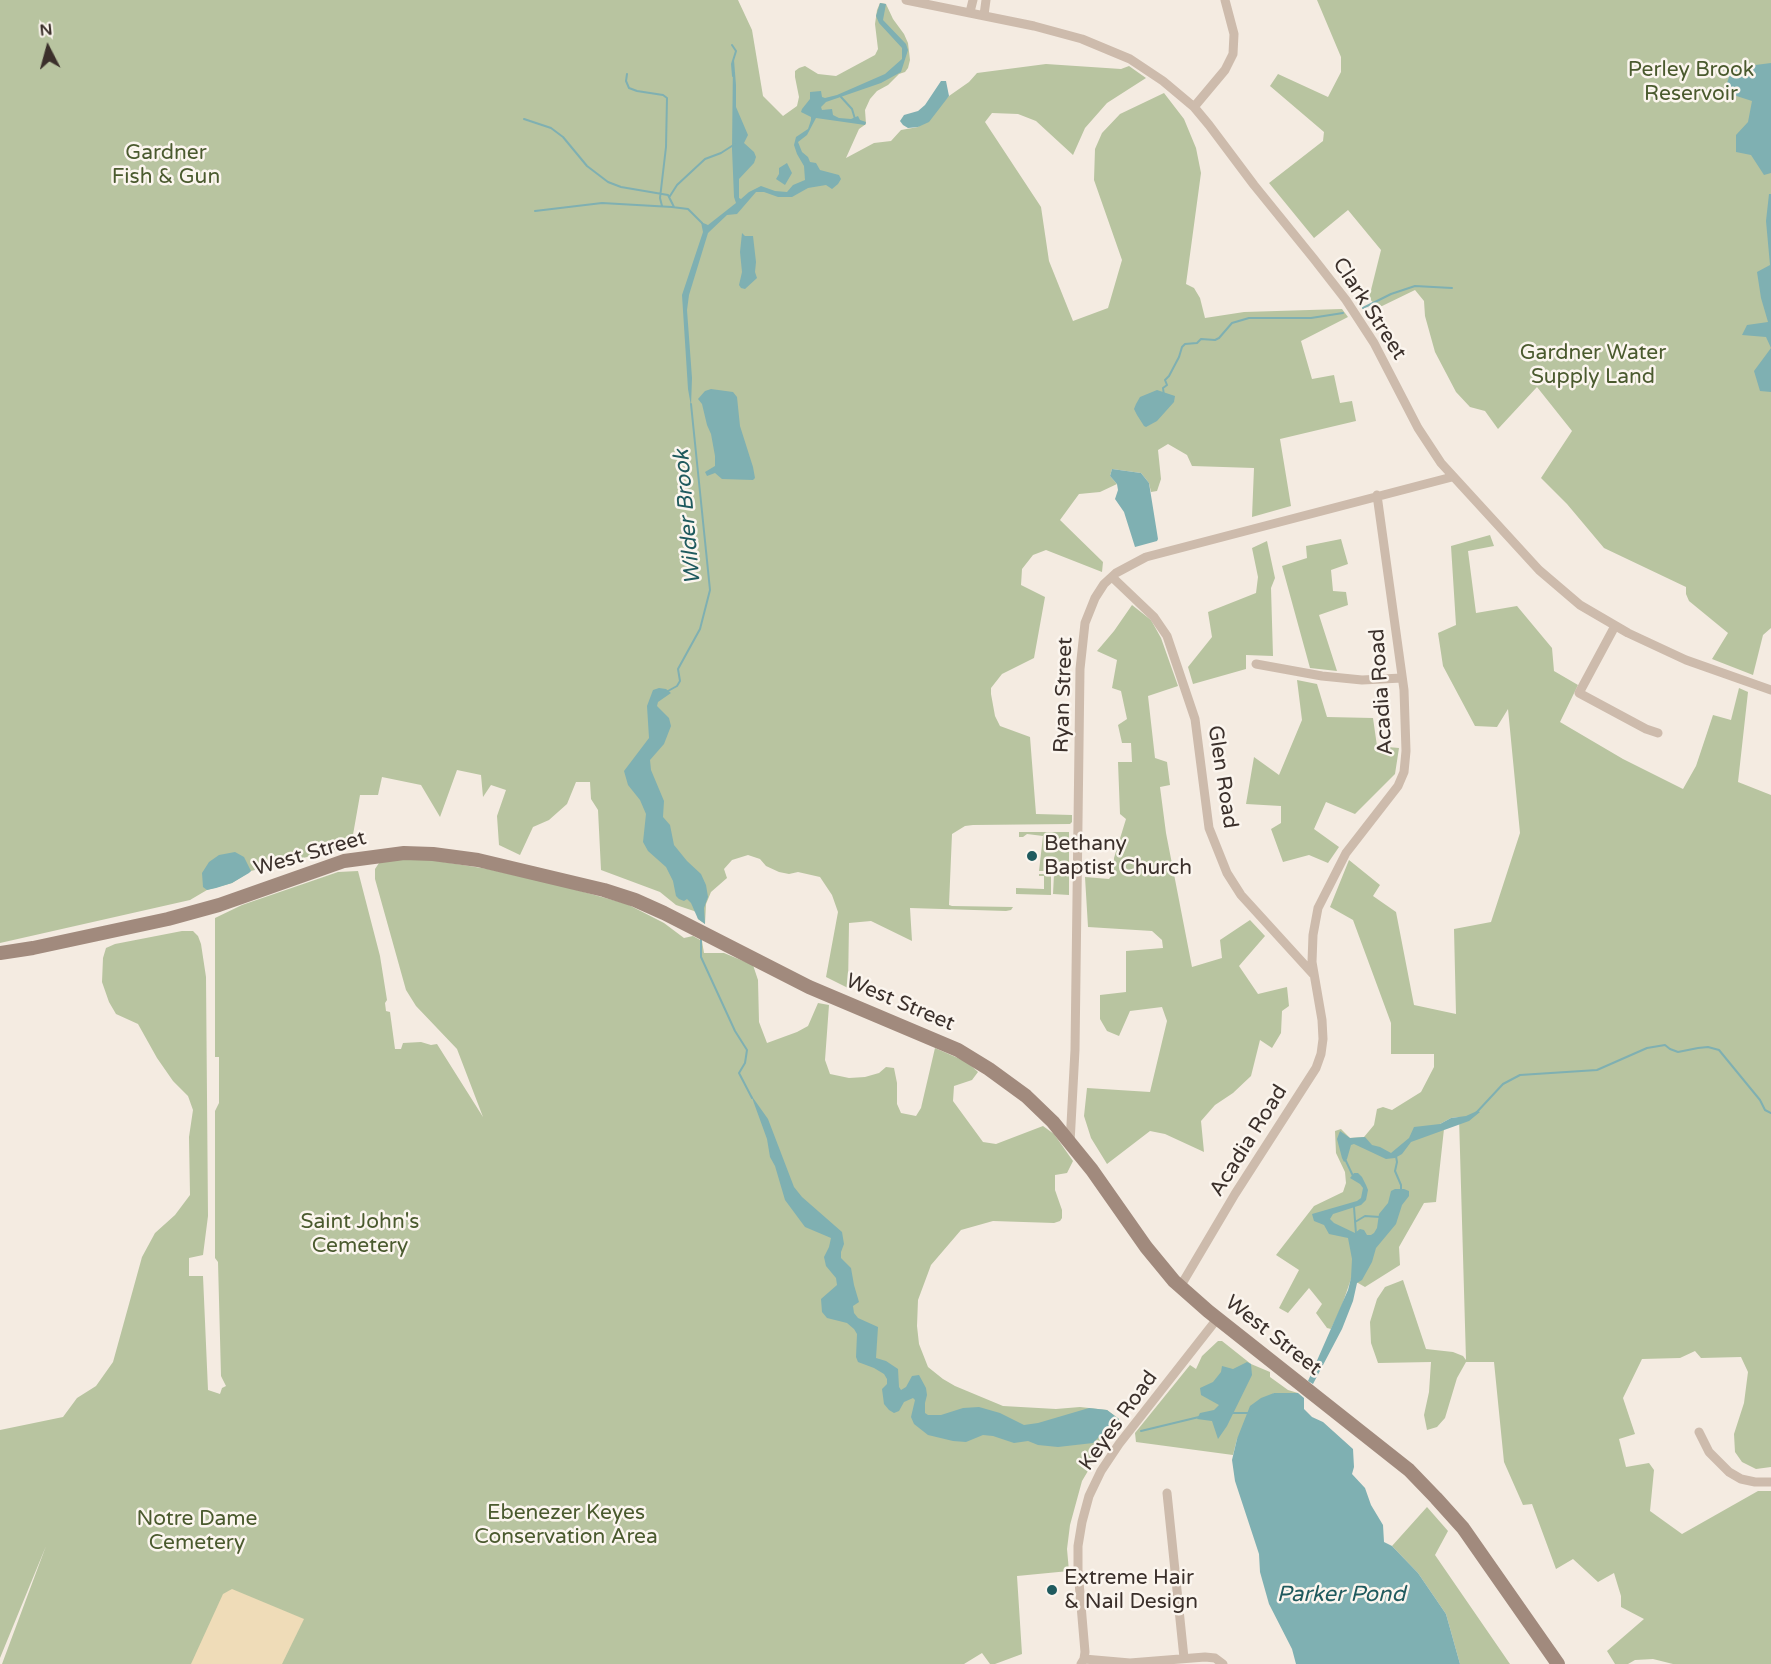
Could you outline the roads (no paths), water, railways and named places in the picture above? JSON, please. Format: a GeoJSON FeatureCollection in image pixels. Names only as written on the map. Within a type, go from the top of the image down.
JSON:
{"type":"FeatureCollection","features":[{"type":"Feature","properties":{"kind":"main road","name":"West Street"},"geometry":{"type":"LineString","coordinates":[[0,953],[168,919],[344,861],[404,853],[478,860],[604,890],[645,904],[809,987],[929,1037],[968,1056],[1002,1077],[1026,1096],[1053,1122],[1092,1170],[1146,1247],[1180,1287],[1217,1319],[1409,1470],[1423,1484],[1463,1528],[1558,1664]]}},
{"type":"Feature","properties":{"kind":"street","name":"Clark Street"},"geometry":{"type":"LineString","coordinates":[[906,0],[1064,33],[1112,50],[1158,77],[1194,107],[1357,317],[1380,354],[1422,435],[1452,477],[1546,577],[1580,605],[1615,626],[1686,660],[1771,690]]}},
{"type":"Feature","properties":{"kind":"street"},"geometry":{"type":"LineString","coordinates":[[970,12],[973,0]]}},
{"type":"Feature","properties":{"kind":"street"},"geometry":{"type":"LineString","coordinates":[[984,15],[986,0]]}},
{"type":"Feature","properties":{"kind":"street"},"geometry":{"type":"LineString","coordinates":[[1194,107],[1225,70],[1233,54],[1234,34],[1225,0]]}},
{"type":"Feature","properties":{"kind":"street","name":"Ryan Street"},"geometry":{"type":"LineString","coordinates":[[1070,1143],[1075,1050],[1081,652],[1085,623],[1091,606],[1112,577],[1129,564],[1146,557],[1452,477]]}},
{"type":"Feature","properties":{"kind":"street","name":"Acadia Road"},"geometry":{"type":"LineString","coordinates":[[1180,1287],[1235,1194],[1316,1068],[1322,1050],[1323,1033],[1312,953],[1318,908],[1351,845],[1398,786],[1404,772],[1406,751],[1402,678],[1377,495]]}},
{"type":"Feature","properties":{"kind":"street","name":"Glen Road"},"geometry":{"type":"LineString","coordinates":[[1112,577],[1154,617],[1167,636],[1195,719],[1209,828],[1227,873],[1241,895],[1314,974]]}},
{"type":"Feature","properties":{"kind":"street"},"geometry":{"type":"LineString","coordinates":[[1615,626],[1579,693],[1646,729],[1658,733]]}},
{"type":"Feature","properties":{"kind":"street"},"geometry":{"type":"LineString","coordinates":[[1256,664],[1322,676],[1362,680],[1402,678]]}},
{"type":"Feature","properties":{"kind":"street","name":"Keyes Road"},"geometry":{"type":"LineString","coordinates":[[1083,1661],[1078,1558],[1082,1522],[1089,1496],[1101,1471],[1119,1444],[1217,1319]]}},
{"type":"Feature","properties":{"kind":"street"},"geometry":{"type":"LineString","coordinates":[[1699,1432],[1709,1452],[1729,1472],[1741,1479],[1771,1482]]}},
{"type":"Feature","properties":{"kind":"street"},"geometry":{"type":"LineString","coordinates":[[1167,1493],[1184,1658]]}},
{"type":"Feature","properties":{"kind":"street"},"geometry":{"type":"LineString","coordinates":[[1083,1661],[1130,1664],[1184,1658],[1215,1658],[1223,1664]]}},
{"type":"Feature","properties":{"kind":"water"},"geometry":{"type":"Polygon","coordinates":[[[880,3],[886,4],[883,20],[906,44],[908,50],[901,72],[881,83],[826,102],[821,107],[822,110],[832,109],[833,115],[839,118],[851,119],[858,116],[860,120],[866,122],[865,125],[816,118],[807,135],[798,142],[810,162],[816,163],[820,170],[839,175],[841,179],[838,184],[832,189],[826,185],[808,188],[792,197],[778,197],[756,192],[737,214],[727,215],[708,233],[689,295],[687,310],[692,378],[691,406],[682,295],[703,232],[701,222],[708,225],[736,203],[732,149],[733,61],[736,107],[748,135],[744,143],[756,157],[754,163],[739,179],[739,198],[741,199],[761,186],[787,192],[793,185],[805,180],[804,166],[794,145],[796,137],[808,129],[811,120],[811,117],[801,112],[810,99],[810,92],[821,91],[822,97],[825,98],[837,95],[885,74],[902,59],[902,48],[879,23],[876,16],[880,3]]]}},
{"type":"Feature","properties":{"kind":"water","name":"Perley Brook Reservoir"},"geometry":{"type":"Polygon","coordinates":[[[1771,63],[1771,173],[1764,175],[1751,155],[1736,152],[1736,135],[1748,122],[1752,101],[1724,92],[1732,68],[1771,63]]]}},
{"type":"Feature","properties":{"kind":"water"},"geometry":{"type":"Polygon","coordinates":[[[941,81],[946,81],[949,96],[929,122],[918,127],[908,128],[903,125],[900,121],[904,115],[918,111],[925,105],[941,81]]]}},
{"type":"Feature","properties":{"kind":"water"},"geometry":{"type":"Polygon","coordinates":[[[787,163],[792,173],[785,185],[776,179],[779,168],[787,163]]]}},
{"type":"Feature","properties":{"kind":"water"},"geometry":{"type":"Polygon","coordinates":[[[1769,194],[1771,194],[1771,348],[1766,337],[1742,335],[1747,325],[1768,322],[1757,272],[1770,265],[1766,221],[1769,194]]]}},
{"type":"Feature","properties":{"kind":"water"},"geometry":{"type":"Polygon","coordinates":[[[742,233],[745,236],[753,236],[757,278],[745,289],[739,285],[742,272],[740,252],[742,233]]]}},
{"type":"Feature","properties":{"kind":"water"},"geometry":{"type":"Polygon","coordinates":[[[1771,348],[1771,392],[1760,391],[1754,371],[1771,348]]]}},
{"type":"Feature","properties":{"kind":"water"},"geometry":{"type":"Polygon","coordinates":[[[711,389],[733,392],[737,397],[740,426],[753,467],[755,478],[753,480],[722,479],[715,473],[707,476],[705,472],[715,466],[715,456],[711,434],[702,404],[698,399],[705,391],[711,389]]]}},
{"type":"Feature","properties":{"kind":"water"},"geometry":{"type":"Polygon","coordinates":[[[1157,390],[1175,396],[1174,402],[1157,421],[1146,427],[1134,409],[1140,397],[1157,390]]]}},
{"type":"Feature","properties":{"kind":"water"},"geometry":{"type":"Polygon","coordinates":[[[1112,469],[1141,473],[1149,483],[1157,541],[1135,547],[1124,512],[1115,499],[1118,490],[1117,484],[1110,476],[1112,469]]]}},
{"type":"Feature","properties":{"kind":"water"},"geometry":{"type":"Polygon","coordinates":[[[659,688],[671,693],[658,702],[657,706],[669,718],[671,726],[664,744],[650,760],[651,770],[664,801],[663,817],[670,825],[674,845],[701,874],[706,885],[708,897],[704,908],[705,924],[698,919],[687,899],[684,901],[676,896],[673,881],[666,867],[648,851],[643,842],[646,814],[640,800],[628,785],[624,771],[649,738],[647,706],[653,690],[659,688]]]}},
{"type":"Feature","properties":{"kind":"water"},"geometry":{"type":"Polygon","coordinates":[[[235,852],[244,857],[251,871],[232,883],[207,890],[203,887],[202,873],[209,862],[219,855],[235,852]]]}},
{"type":"Feature","properties":{"kind":"water"},"geometry":{"type":"Polygon","coordinates":[[[751,1095],[768,1119],[794,1187],[802,1197],[842,1232],[844,1244],[841,1258],[851,1268],[859,1302],[853,1306],[854,1313],[858,1318],[878,1327],[876,1358],[898,1369],[901,1390],[906,1387],[912,1376],[919,1375],[926,1388],[925,1413],[941,1415],[963,1408],[979,1407],[1000,1413],[1024,1425],[1089,1408],[1107,1410],[1119,1419],[1110,1432],[1101,1435],[1093,1443],[1058,1447],[1038,1445],[1028,1441],[1014,1443],[983,1435],[966,1442],[953,1441],[928,1435],[914,1424],[911,1417],[915,1400],[913,1398],[904,1402],[899,1411],[894,1413],[889,1410],[884,1404],[882,1389],[887,1384],[887,1379],[884,1374],[874,1368],[858,1362],[856,1357],[857,1334],[854,1329],[847,1323],[827,1318],[822,1312],[821,1299],[837,1285],[836,1278],[826,1266],[824,1257],[831,1238],[805,1227],[785,1200],[751,1095]]]}},
{"type":"Feature","properties":{"kind":"water"},"geometry":{"type":"Polygon","coordinates":[[[1480,1112],[1469,1121],[1411,1142],[1402,1154],[1395,1158],[1386,1159],[1354,1144],[1351,1145],[1344,1162],[1342,1158],[1337,1139],[1340,1131],[1350,1138],[1365,1137],[1372,1145],[1391,1153],[1409,1138],[1414,1127],[1440,1124],[1451,1118],[1466,1116],[1480,1112]]]}},
{"type":"Feature","properties":{"kind":"water"},"geometry":{"type":"Polygon","coordinates":[[[1354,1173],[1362,1177],[1366,1185],[1368,1190],[1366,1200],[1361,1205],[1333,1214],[1330,1219],[1355,1233],[1360,1229],[1364,1230],[1367,1235],[1374,1233],[1379,1214],[1388,1203],[1391,1191],[1404,1189],[1409,1191],[1409,1196],[1402,1205],[1396,1224],[1376,1248],[1372,1262],[1362,1280],[1357,1283],[1342,1329],[1313,1384],[1308,1381],[1348,1290],[1352,1259],[1348,1238],[1329,1234],[1324,1225],[1314,1221],[1312,1214],[1361,1198],[1363,1188],[1350,1178],[1354,1173]]]}},
{"type":"Feature","properties":{"kind":"water"},"geometry":{"type":"Polygon","coordinates":[[[1247,1362],[1251,1364],[1252,1375],[1227,1426],[1218,1439],[1212,1421],[1197,1419],[1200,1413],[1214,1410],[1219,1405],[1201,1395],[1200,1388],[1213,1382],[1221,1372],[1222,1366],[1233,1369],[1247,1362]]]}},
{"type":"Feature","properties":{"kind":"water","name":"Parker Pond"},"geometry":{"type":"Polygon","coordinates":[[[1274,1393],[1298,1393],[1304,1398],[1304,1409],[1312,1417],[1323,1422],[1353,1449],[1352,1474],[1365,1488],[1371,1505],[1383,1525],[1384,1542],[1392,1546],[1418,1573],[1446,1614],[1460,1664],[1296,1664],[1292,1649],[1269,1604],[1260,1572],[1259,1554],[1235,1481],[1232,1460],[1237,1439],[1250,1406],[1274,1393]]]}},
{"type":"Feature","properties":{"kind":"waterway"},"geometry":{"type":"LineString","coordinates":[[732,45],[736,51],[732,64],[733,76]]}},
{"type":"Feature","properties":{"kind":"waterway"},"geometry":{"type":"LineString","coordinates":[[627,74],[626,81],[629,88],[663,95],[667,98],[666,147],[660,198],[662,206]]}},
{"type":"Feature","properties":{"kind":"waterway"},"geometry":{"type":"LineString","coordinates":[[841,97],[852,109],[855,119]]}},
{"type":"Feature","properties":{"kind":"waterway"},"geometry":{"type":"LineString","coordinates":[[524,119],[551,128],[563,137],[587,166],[608,182],[621,187],[668,195],[674,207]]}},
{"type":"Feature","properties":{"kind":"waterway"},"geometry":{"type":"LineString","coordinates":[[670,196],[677,185],[705,159],[735,144]]}},
{"type":"Feature","properties":{"kind":"waterway"},"geometry":{"type":"LineString","coordinates":[[535,211],[602,203],[672,207],[688,209],[702,223]]}},
{"type":"Feature","properties":{"kind":"waterway"},"geometry":{"type":"LineString","coordinates":[[1363,308],[1391,294],[1415,286],[1452,288]]}},
{"type":"Feature","properties":{"kind":"waterway"},"geometry":{"type":"LineString","coordinates":[[1164,396],[1163,388],[1167,385],[1165,380],[1185,344],[1197,343],[1201,339],[1215,340],[1232,323],[1249,318],[1311,318],[1343,313]]}},
{"type":"Feature","properties":{"kind":"waterway","name":"Wilder Brook"},"geometry":{"type":"LineString","coordinates":[[668,691],[677,686],[680,681],[678,669],[700,629],[710,590],[691,404]]}},
{"type":"Feature","properties":{"kind":"waterway","name":"Wilder Brook"},"geometry":{"type":"LineString","coordinates":[[701,937],[701,957],[735,1031],[747,1050],[745,1063],[739,1073],[752,1098]]}},
{"type":"Feature","properties":{"kind":"waterway"},"geometry":{"type":"LineString","coordinates":[[1476,1113],[1503,1084],[1520,1075],[1597,1070],[1647,1048],[1665,1045],[1678,1052],[1708,1047],[1719,1050],[1760,1100],[1765,1110],[1771,1113]]}},
{"type":"Feature","properties":{"kind":"waterway"},"geometry":{"type":"LineString","coordinates":[[1396,1156],[1395,1171],[1401,1190]]}},
{"type":"Feature","properties":{"kind":"waterway"},"geometry":{"type":"LineString","coordinates":[[1345,1159],[1353,1176]]}},
{"type":"Feature","properties":{"kind":"waterway"},"geometry":{"type":"LineString","coordinates":[[1354,1207],[1356,1234]]}},
{"type":"Feature","properties":{"kind":"waterway"},"geometry":{"type":"LineString","coordinates":[[1355,1222],[1365,1216],[1380,1217]]}},
{"type":"Feature","properties":{"kind":"waterway","name":"Wilder Brook"},"geometry":{"type":"LineString","coordinates":[[1231,1413],[1250,1413]]}},
{"type":"Feature","properties":{"kind":"waterway","name":"Wilder Brook"},"geometry":{"type":"LineString","coordinates":[[1141,1431],[1199,1417]]}},
{"type":"Feature","properties":{"kind":"place","name":"Bethany Baptist Church"},"geometry":{"type":"Point","coordinates":[1032,856]}},
{"type":"Feature","properties":{"kind":"place","name":"Extreme Hair & Nail Design"},"geometry":{"type":"Point","coordinates":[1052,1590]}},
{"type":"Feature","properties":{"kind":"park label","name":"Gardner Fish & Gun"},"geometry":{"type":"Point","coordinates":[166,165]}},
{"type":"Feature","properties":{"kind":"park label","name":"Gardner Water Supply Land"},"geometry":{"type":"Point","coordinates":[1593,365]}},
{"type":"Feature","properties":{"kind":"park label","name":"Saint John's Cemetery"},"geometry":{"type":"Point","coordinates":[360,1234]}},
{"type":"Feature","properties":{"kind":"park label","name":"Ebenezer Keyes Conservation Area"},"geometry":{"type":"Point","coordinates":[566,1525]}},
{"type":"Feature","properties":{"kind":"park label","name":"Notre Dame Cemetery"},"geometry":{"type":"Point","coordinates":[197,1531]}}]}
